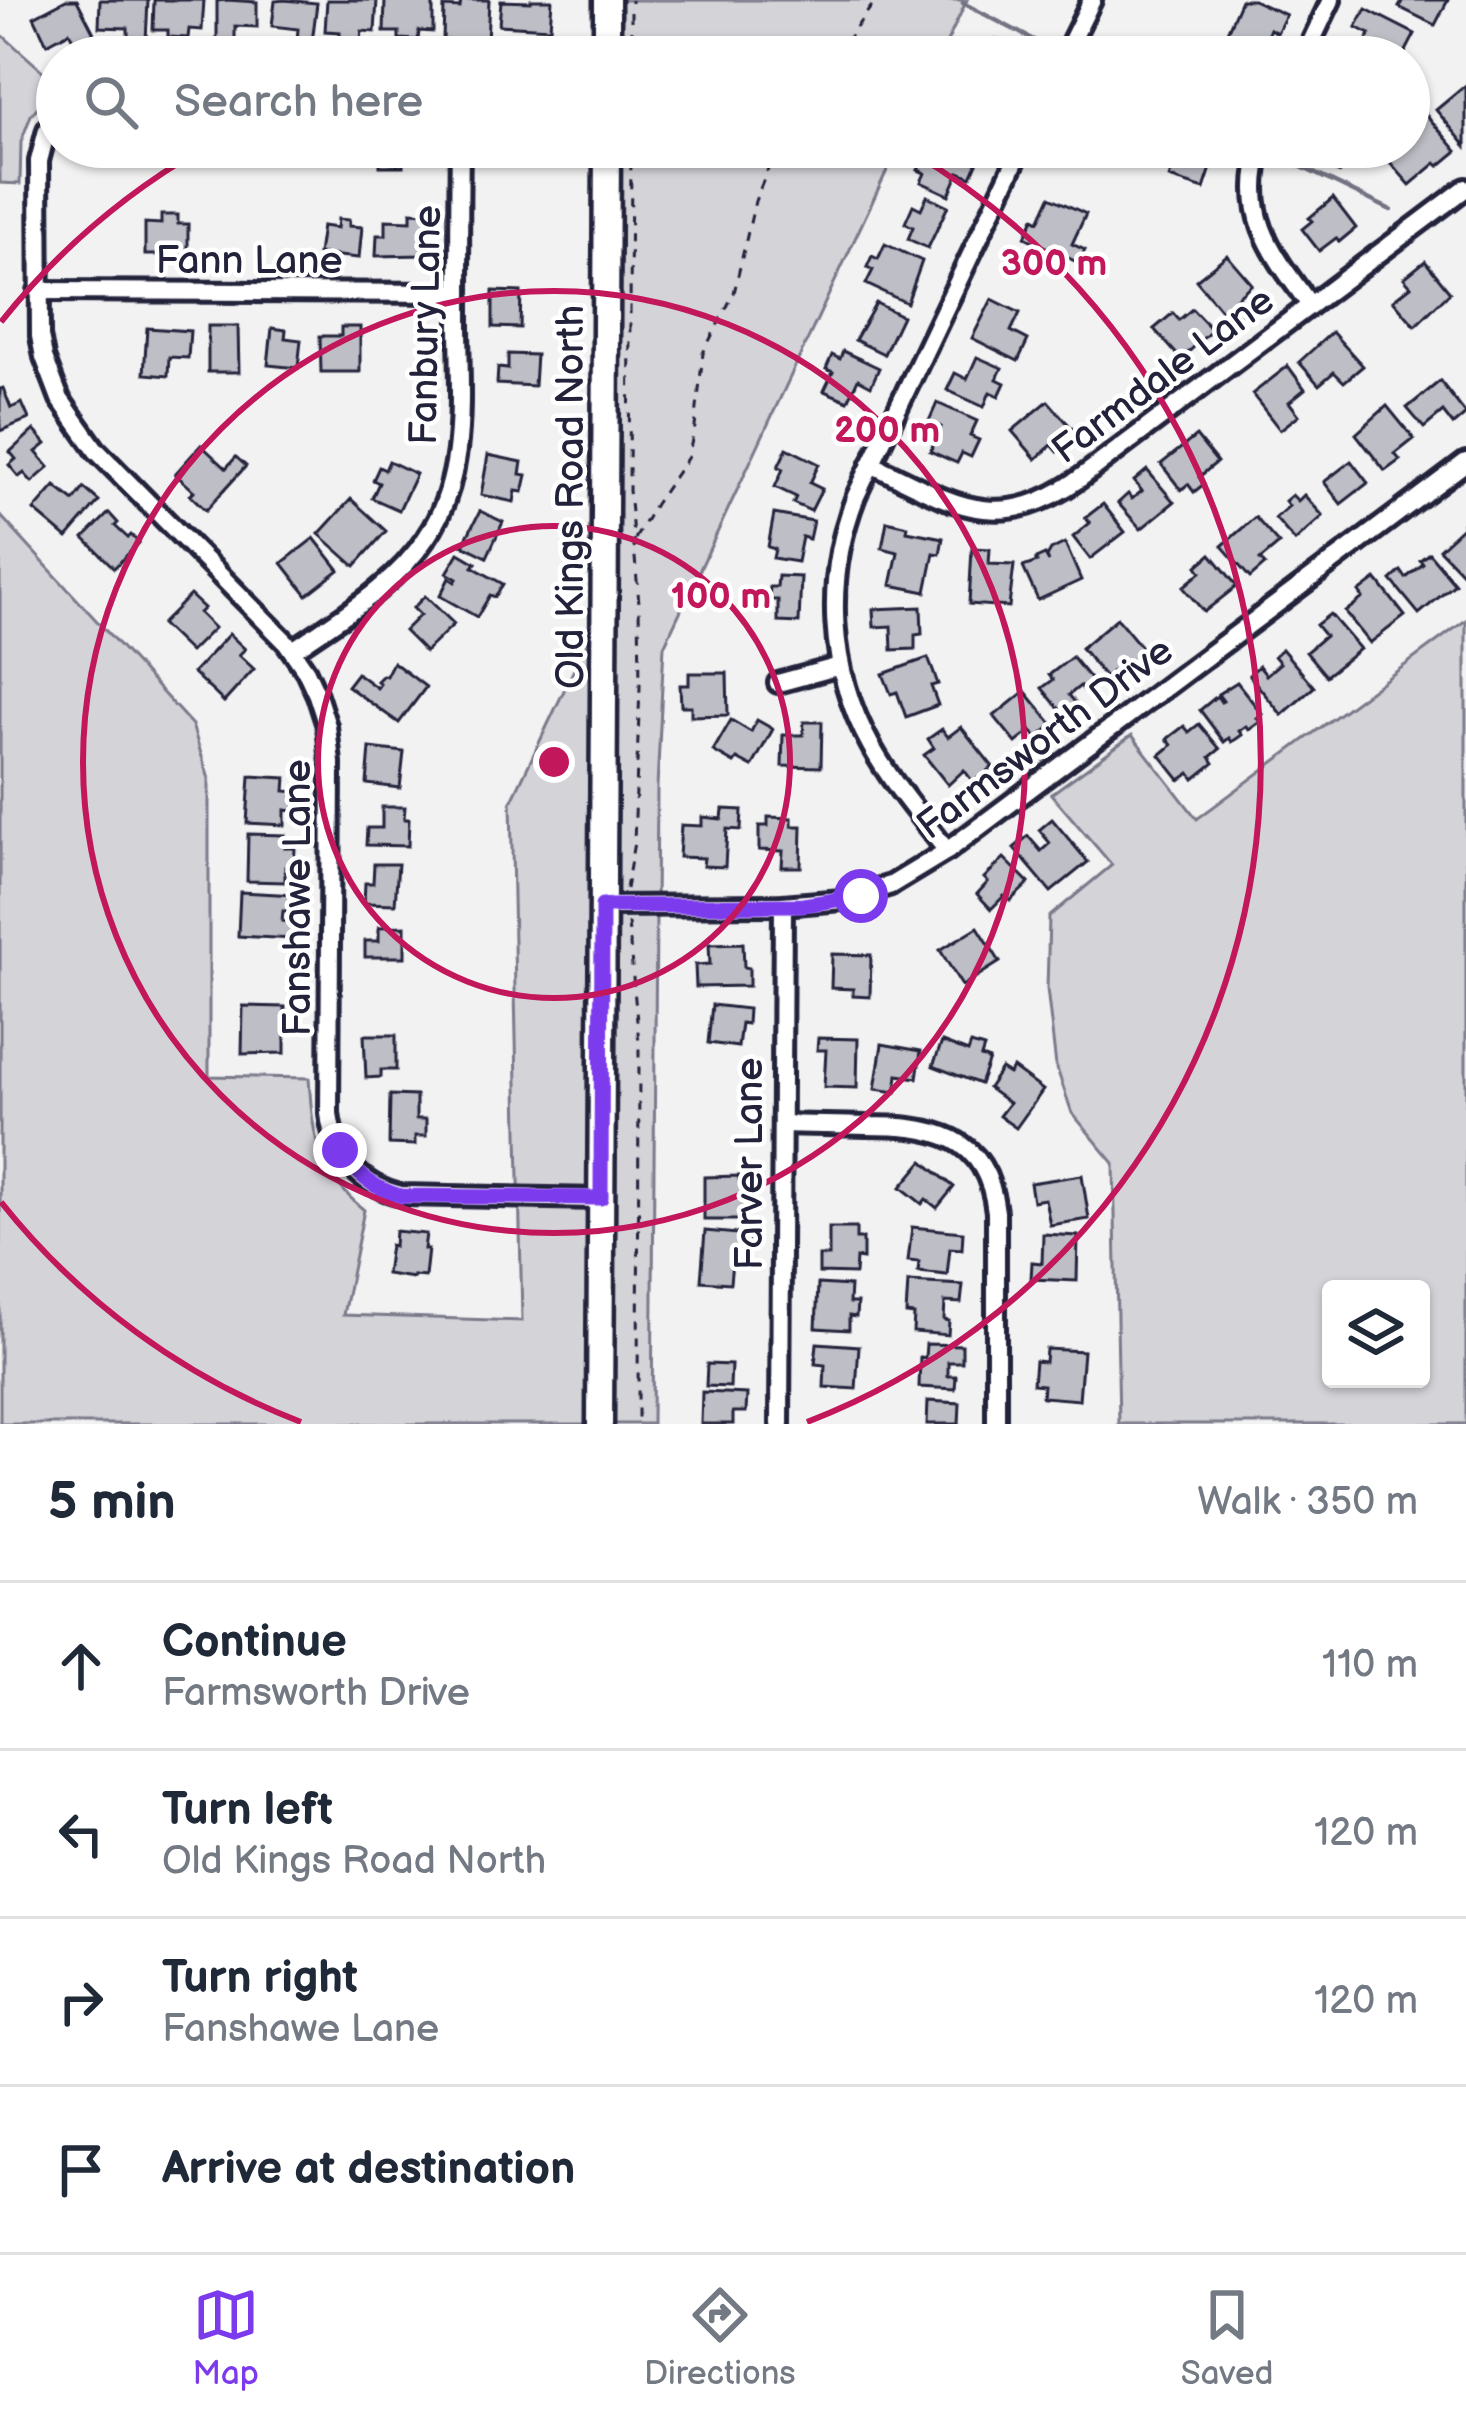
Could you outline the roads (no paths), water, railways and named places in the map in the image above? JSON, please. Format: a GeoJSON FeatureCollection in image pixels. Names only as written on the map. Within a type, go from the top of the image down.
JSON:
{"type":"FeatureCollection","features":[{"type":"Feature","properties":{"kind":"street"},"geometry":{"type":"LineString","coordinates":[[607,0],[607,36]]}},
{"type":"Feature","properties":{"kind":"street"},"geometry":{"type":"LineString","coordinates":[[1074,36],[1091,0]]}},
{"type":"Feature","properties":{"kind":"street"},"geometry":{"type":"LineString","coordinates":[[1314,36],[1331,0]]}},
{"type":"Feature","properties":{"kind":"street","name":"Fanshawe Lane"},"geometry":{"type":"LineString","coordinates":[[39,168],[38,291],[44,357],[60,399],[105,460],[293,650],[317,695],[330,750],[329,1113],[340,1150],[366,1180],[401,1196],[601,1198]]}},
{"type":"Feature","properties":{"kind":"street","name":"Fanbury Lane"},"geometry":{"type":"LineString","coordinates":[[293,650],[391,578],[438,519],[451,484],[458,438],[460,168]]}},
{"type":"Feature","properties":{"kind":"street","name":"Old Kings Road North"},"geometry":{"type":"LineString","coordinates":[[600,1424],[607,168]]}},
{"type":"Feature","properties":{"kind":"street"},"geometry":{"type":"LineString","coordinates":[[946,851],[872,748],[855,714],[840,666],[835,605],[838,561],[847,522],[871,464],[1012,168]]}},
{"type":"Feature","properties":{"kind":"street"},"geometry":{"type":"LineString","coordinates":[[1258,168],[1255,188],[1261,229],[1310,304]]}},
{"type":"Feature","properties":{"kind":"street","name":"Farmdale Lane"},"geometry":{"type":"LineString","coordinates":[[871,464],[968,507],[999,510],[1033,505],[1071,484],[1466,188]]}},
{"type":"Feature","properties":{"kind":"street","name":"Fann Lane"},"geometry":{"type":"LineString","coordinates":[[38,291],[459,293]]}},
{"type":"Feature","properties":{"kind":"street","name":"Farmsworth Drive"},"geometry":{"type":"LineString","coordinates":[[602,906],[842,900],[906,877],[1466,462]]}},
{"type":"Feature","properties":{"kind":"street"},"geometry":{"type":"LineString","coordinates":[[778,683],[840,666]]}},
{"type":"Feature","properties":{"kind":"street","name":"Farver Lane"},"geometry":{"type":"LineString","coordinates":[[780,1424],[782,905]]}},
{"type":"Feature","properties":{"kind":"street"},"geometry":{"type":"LineString","coordinates":[[782,1124],[929,1129],[953,1138],[978,1161],[996,1212],[996,1424]]}},
{"type":"Feature","properties":{"kind":"waterway"},"geometry":{"type":"LineString","coordinates":[[963,3],[1026,36]]}},
{"type":"Feature","properties":{"kind":"waterway"},"geometry":{"type":"LineString","coordinates":[[1304,168],[1391,210]]}}]}
